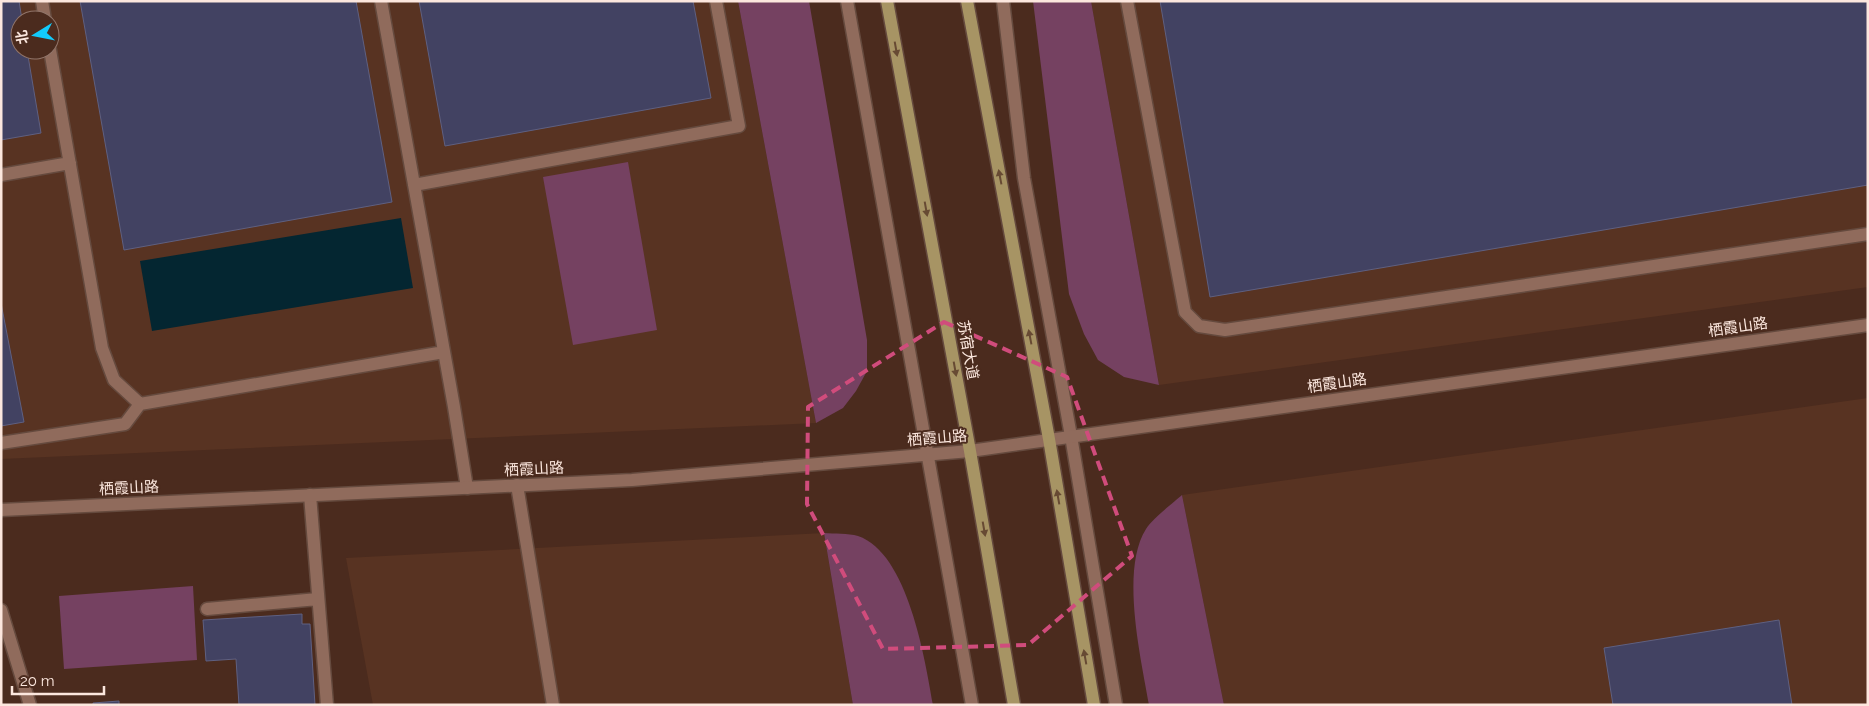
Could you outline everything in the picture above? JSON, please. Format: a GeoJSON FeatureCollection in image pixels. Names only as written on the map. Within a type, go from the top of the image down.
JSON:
{"type":"FeatureCollection","features":[{"type":"Feature","properties":{"kind":"main road","name":"苏宿大道"},"geometry":{"type":"LineString","coordinates":[[887,1],[970,451],[1014,705]]}},
{"type":"Feature","properties":{"kind":"main road"},"geometry":{"type":"LineString","coordinates":[[967,1],[1049,439],[1094,705]]}},
{"type":"Feature","properties":{"kind":"street"},"geometry":{"type":"LineString","coordinates":[[381,1],[444,352],[466,488]]}},
{"type":"Feature","properties":{"kind":"street"},"geometry":{"type":"LineString","coordinates":[[414,184],[738,126],[716,1]]}},
{"type":"Feature","properties":{"kind":"street"},"geometry":{"type":"LineString","coordinates":[[847,1],[972,705]]}},
{"type":"Feature","properties":{"kind":"street"},"geometry":{"type":"LineString","coordinates":[[1003,1],[1024,178],[1071,436],[1116,705]]}},
{"type":"Feature","properties":{"kind":"street"},"geometry":{"type":"LineString","coordinates":[[1127,1],[1185,312],[1199,326],[1225,330],[1868,234]]}},
{"type":"Feature","properties":{"kind":"street"},"geometry":{"type":"LineString","coordinates":[[52,60],[102,348],[114,380],[140,404]]}},
{"type":"Feature","properties":{"kind":"street"},"geometry":{"type":"LineString","coordinates":[[1,175],[70,163]]}},
{"type":"Feature","properties":{"kind":"street","name":"栖霞山路"},"geometry":{"type":"LineString","coordinates":[[1,510],[632,480],[970,451],[1868,325]]}},
{"type":"Feature","properties":{"kind":"street"},"geometry":{"type":"LineString","coordinates":[[1,443],[125,424],[140,404],[444,352]]}},
{"type":"Feature","properties":{"kind":"street"},"geometry":{"type":"LineString","coordinates":[[517,485],[553,705]]}},
{"type":"Feature","properties":{"kind":"street"},"geometry":{"type":"LineString","coordinates":[[310,495],[327,705]]}},
{"type":"Feature","properties":{"kind":"street"},"geometry":{"type":"LineString","coordinates":[[208,609],[318,599]]}},
{"type":"Feature","properties":{"kind":"street"},"geometry":{"type":"LineString","coordinates":[[1,610],[30,705]]}},
{"type":"Feature","properties":{"kind":"highlighted area"},"geometry":{"type":"Polygon","coordinates":[[[944,322],[1067,377],[1132,556],[1028,645],[883,649],[807,504],[808,407],[944,322]]]}},
{"type":"Feature","properties":{"kind":"shaded area"},"geometry":{"type":"Polygon","coordinates":[[[1,1],[738,1],[816,423],[1,459],[1,1]]]}},
{"type":"Feature","properties":{"kind":"shaded area"},"geometry":{"type":"Polygon","coordinates":[[[738,1],[809,1],[867,340],[867,371],[856,391],[843,408],[816,423],[738,1]]]}},
{"type":"Feature","properties":{"kind":"shaded area"},"geometry":{"type":"Polygon","coordinates":[[[1033,1],[1091,1],[1159,385],[1124,377],[1098,360],[1084,334],[1069,294],[1033,1]]]}},
{"type":"Feature","properties":{"kind":"shaded area"},"geometry":{"type":"Polygon","coordinates":[[[1091,1],[1868,1],[1868,287],[1159,385],[1091,1]]]}},
{"type":"Feature","properties":{"kind":"shaded area"},"geometry":{"type":"Polygon","coordinates":[[[628,162],[657,330],[573,345],[543,177],[628,162]]]}},
{"type":"Feature","properties":{"kind":"shaded area"},"geometry":{"type":"Polygon","coordinates":[[[1868,398],[1868,705],[1224,705],[1182,495],[1868,398]]]}},
{"type":"Feature","properties":{"kind":"shaded area"},"geometry":{"type":"Polygon","coordinates":[[[1182,495],[1224,705],[1149,705],[1135,615],[1134,567],[1138,546],[1146,529],[1182,495]]]}},
{"type":"Feature","properties":{"kind":"shaded area"},"geometry":{"type":"Polygon","coordinates":[[[824,533],[853,705],[373,705],[346,558],[824,533]]]}},
{"type":"Feature","properties":{"kind":"shaded area"},"geometry":{"type":"Polygon","coordinates":[[[824,533],[858,536],[875,546],[890,563],[902,585],[919,636],[933,705],[853,705],[824,533]]]}},
{"type":"Feature","properties":{"kind":"shaded area"},"geometry":{"type":"Polygon","coordinates":[[[193,586],[197,660],[64,669],[59,596],[193,586]]]}},
{"type":"Feature","properties":{"kind":"water"},"geometry":{"type":"Polygon","coordinates":[[[401,218],[413,288],[152,331],[140,261],[401,218]]]}},
{"type":"Feature","properties":{"kind":"building"},"geometry":{"type":"Polygon","coordinates":[[[1,1],[19,1],[20,10],[10,10],[10,60],[29,60],[41,133],[1,140],[1,1]]]}},
{"type":"Feature","properties":{"kind":"building"},"geometry":{"type":"Polygon","coordinates":[[[80,1],[356,1],[392,202],[124,250],[80,1]]]}},
{"type":"Feature","properties":{"kind":"building"},"geometry":{"type":"Polygon","coordinates":[[[419,1],[693,1],[711,98],[445,146],[419,1]]]}},
{"type":"Feature","properties":{"kind":"building"},"geometry":{"type":"Polygon","coordinates":[[[1160,1],[1868,1],[1868,185],[1210,297],[1160,1]]]}},
{"type":"Feature","properties":{"kind":"building"},"geometry":{"type":"Polygon","coordinates":[[[1,303],[24,422],[1,426],[1,303]]]}},
{"type":"Feature","properties":{"kind":"building"},"geometry":{"type":"Polygon","coordinates":[[[302,614],[302,624],[310,624],[315,705],[239,705],[236,659],[206,661],[203,620],[302,614]]]}},
{"type":"Feature","properties":{"kind":"building"},"geometry":{"type":"Polygon","coordinates":[[[1779,620],[1792,705],[1613,705],[1604,648],[1779,620]]]}},
{"type":"Feature","properties":{"kind":"building"},"geometry":{"type":"Polygon","coordinates":[[[119,701],[119,705],[93,705],[93,703],[119,701]]]}}]}
